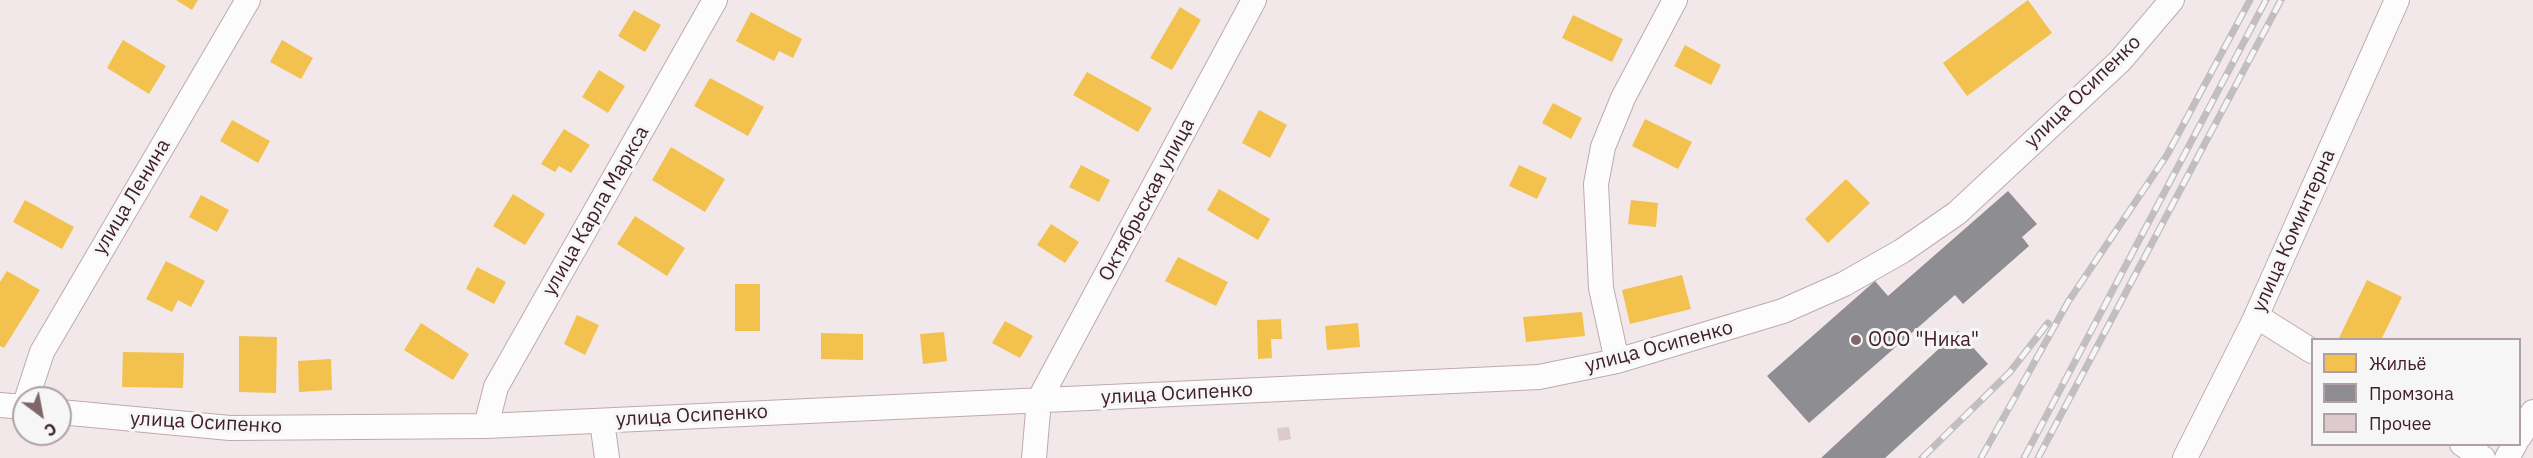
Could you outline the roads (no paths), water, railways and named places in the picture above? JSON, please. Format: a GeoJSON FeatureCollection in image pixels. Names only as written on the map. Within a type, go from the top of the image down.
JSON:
{"type":"FeatureCollection","features":[{"type":"Feature","properties":{"kind":"street","name":"улица Ленина"},"geometry":{"type":"LineString","coordinates":[[31,386],[42,352],[248,0]]}},
{"type":"Feature","properties":{"kind":"street","name":"улица Карла Маркса"},"geometry":{"type":"LineString","coordinates":[[486,426],[496,387],[715,0]]}},
{"type":"Feature","properties":{"kind":"street","name":"Октябрьская улица"},"geometry":{"type":"LineString","coordinates":[[1039,400],[1254,0]]}},
{"type":"Feature","properties":{"kind":"street"},"geometry":{"type":"LineString","coordinates":[[1617,361],[1601,288],[1596,184],[1603,147],[1623,98],[1675,0]]}},
{"type":"Feature","properties":{"kind":"street","name":"улица Осипенко"},"geometry":{"type":"LineString","coordinates":[[72,413],[230,428],[486,426],[1539,377],[1617,361],[1783,311],[1844,284],[1902,251],[1957,213],[2120,61],[2172,0]]}},
{"type":"Feature","properties":{"kind":"street","name":"улица Коминтерна"},"geometry":{"type":"LineString","coordinates":[[2185,458],[2256,316],[2397,0]]}},
{"type":"Feature","properties":{"kind":"street"},"geometry":{"type":"LineString","coordinates":[[2256,316],[2311,350]]}},
{"type":"Feature","properties":{"kind":"street"},"geometry":{"type":"LineString","coordinates":[[1034,458],[1039,400]]}},
{"type":"Feature","properties":{"kind":"street"},"geometry":{"type":"LineString","coordinates":[[2521,434],[2533,412]]}},
{"type":"Feature","properties":{"kind":"street"},"geometry":{"type":"LineString","coordinates":[[602,421],[607,458]]}},
{"type":"Feature","properties":{"kind":"street"},"geometry":{"type":"LineString","coordinates":[[2465,446],[2483,458]]}},
{"type":"Feature","properties":{"kind":"railway"},"geometry":{"type":"LineString","coordinates":[[1981,458],[2068,302],[2167,155],[2250,0]]}},
{"type":"Feature","properties":{"kind":"railway"},"geometry":{"type":"LineString","coordinates":[[2024,458],[2266,0]]}},
{"type":"Feature","properties":{"kind":"railway"},"geometry":{"type":"LineString","coordinates":[[2038,458],[2281,0]]}},
{"type":"Feature","properties":{"kind":"railway"},"geometry":{"type":"LineString","coordinates":[[1922,458],[2010,372],[2048,323]]}},
{"type":"Feature","properties":{"kind":"place","name":"ООО \"Ника\""},"geometry":{"type":"Point","coordinates":[1856,340]}}]}
